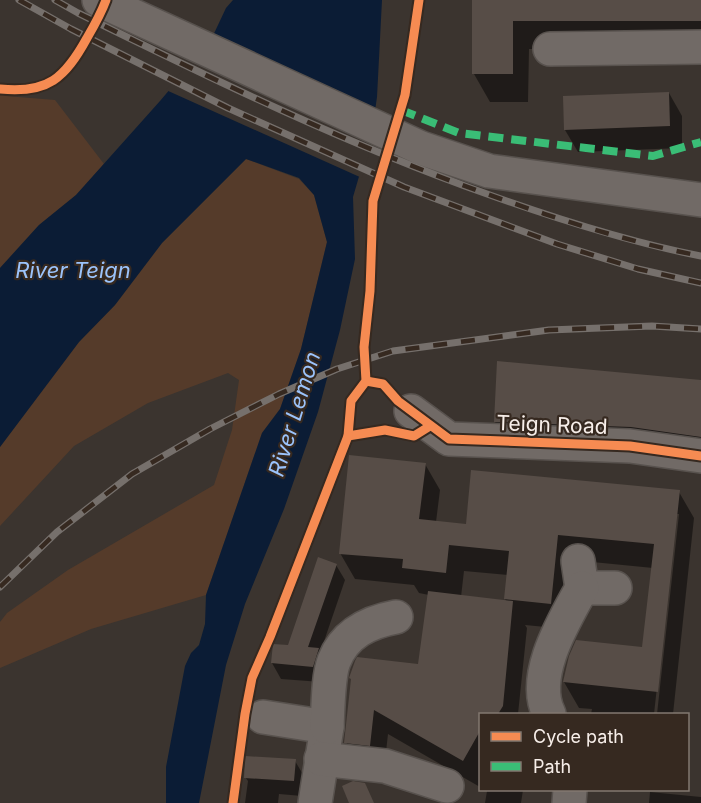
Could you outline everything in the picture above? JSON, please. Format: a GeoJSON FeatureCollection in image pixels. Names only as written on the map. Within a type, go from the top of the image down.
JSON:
{"type":"FeatureCollection","features":[{"type":"Feature","properties":{"kind":"street"},"geometry":{"type":"LineString","coordinates":[[99,0],[421,148],[489,171],[701,200]]}},
{"type":"Feature","properties":{"kind":"street"},"geometry":{"type":"LineString","coordinates":[[549,49],[701,47]]}},
{"type":"Feature","properties":{"kind":"street","name":"Teign Road"},"geometry":{"type":"LineString","coordinates":[[411,411],[449,439],[630,446],[701,456]]}},
{"type":"Feature","properties":{"kind":"street"},"geometry":{"type":"LineString","coordinates":[[549,713],[544,685],[548,658],[580,574],[615,588]]}},
{"type":"Feature","properties":{"kind":"street"},"geometry":{"type":"LineString","coordinates":[[315,803],[327,727],[333,662],[344,644],[358,631],[374,621],[396,617]]}},
{"type":"Feature","properties":{"kind":"street"},"geometry":{"type":"LineString","coordinates":[[263,717],[327,727]]}},
{"type":"Feature","properties":{"kind":"street"},"geometry":{"type":"LineString","coordinates":[[321,759],[385,766],[447,786]]}},
{"type":"Feature","properties":{"kind":"shaded area"},"geometry":{"type":"Polygon","coordinates":[[[0,93],[6,96],[55,100],[104,164],[76,195],[39,225],[0,268],[0,93]]]}},
{"type":"Feature","properties":{"kind":"shaded area"},"geometry":{"type":"Polygon","coordinates":[[[246,159],[299,179],[314,195],[327,242],[301,349],[280,409],[262,433],[206,595],[91,629],[0,668],[0,622],[7,613],[68,570],[214,485],[232,430],[239,380],[228,373],[148,403],[74,446],[0,526],[0,447],[79,342],[115,305],[162,243],[246,159]]]}},
{"type":"Feature","properties":{"kind":"water"},"geometry":{"type":"Polygon","coordinates":[[[233,0],[382,0],[377,97],[372,132],[353,197],[355,259],[340,330],[318,412],[284,509],[245,604],[226,665],[199,803],[166,803],[166,767],[185,666],[191,653],[199,645],[205,624],[206,595],[262,433],[280,409],[301,349],[327,242],[314,195],[299,178],[246,159],[162,243],[115,305],[79,342],[0,447],[0,268],[39,225],[76,195],[160,101],[210,42],[226,8],[233,0]]]}},
{"type":"Feature","properties":{"kind":"pier"},"geometry":{"type":"Polygon","coordinates":[[[208,40],[375,133],[362,178],[166,90],[208,40]]]}},
{"type":"Feature","properties":{"kind":"building"},"geometry":{"type":"Polygon","coordinates":[[[472,0],[701,0],[701,21],[513,21],[513,74],[472,74],[472,0]]]}},
{"type":"Feature","properties":{"kind":"building"},"geometry":{"type":"Polygon","coordinates":[[[669,92],[670,126],[564,130],[563,96],[669,92]]]}},
{"type":"Feature","properties":{"kind":"building"},"geometry":{"type":"Polygon","coordinates":[[[497,361],[701,380],[701,437],[631,427],[494,422],[497,361]]]}},
{"type":"Feature","properties":{"kind":"building"},"geometry":{"type":"Polygon","coordinates":[[[349,455],[426,463],[419,519],[466,524],[471,470],[680,490],[658,692],[563,682],[569,656],[576,640],[642,647],[654,544],[558,535],[551,604],[504,599],[509,551],[449,545],[446,573],[402,568],[403,559],[339,554],[349,455]]]}},
{"type":"Feature","properties":{"kind":"building"},"geometry":{"type":"Polygon","coordinates":[[[318,557],[337,564],[308,647],[319,648],[313,667],[271,663],[273,644],[288,645],[318,557]]]}},
{"type":"Feature","properties":{"kind":"building"},"geometry":{"type":"Polygon","coordinates":[[[428,591],[513,601],[503,706],[499,713],[479,713],[479,733],[463,761],[374,710],[370,746],[344,743],[351,679],[349,678],[357,657],[418,664],[428,591]]]}},
{"type":"Feature","properties":{"kind":"building"},"geometry":{"type":"Polygon","coordinates":[[[245,756],[296,759],[294,781],[244,778],[245,756]]]}},
{"type":"Feature","properties":{"kind":"building"},"geometry":{"type":"Polygon","coordinates":[[[353,781],[365,783],[374,803],[349,803],[342,786],[353,781]]]}},
{"type":"Feature","properties":{"kind":"railway"},"geometry":{"type":"LineString","coordinates":[[19,0],[71,29],[228,108],[404,187],[557,244],[638,269],[701,283]]}},
{"type":"Feature","properties":{"kind":"railway"},"geometry":{"type":"LineString","coordinates":[[55,0],[128,38],[280,110],[434,175],[593,229],[701,256]]}},
{"type":"Feature","properties":{"kind":"railway"},"geometry":{"type":"LineString","coordinates":[[0,587],[57,532],[132,474],[210,429],[279,394],[337,369],[393,351],[549,330],[652,326],[701,329]]}},
{"type":"Feature","properties":{"kind":"marked path"},"geometry":{"type":"LineString","coordinates":[[401,110],[459,133],[653,156],[701,142]]}},
{"type":"Feature","properties":{"kind":"cycle path"},"geometry":{"type":"LineString","coordinates":[[0,89],[17,90],[43,86],[62,73],[79,52],[106,0]]}},
{"type":"Feature","properties":{"kind":"cycle path"},"geometry":{"type":"LineString","coordinates":[[233,803],[252,678],[348,436],[351,401],[366,381],[364,347],[370,291],[373,201],[405,95],[419,0]]}},
{"type":"Feature","properties":{"kind":"cycle path"},"geometry":{"type":"LineString","coordinates":[[366,381],[383,384],[398,401],[449,439],[630,446],[701,456]]}},
{"type":"Feature","properties":{"kind":"cycle path"},"geometry":{"type":"LineString","coordinates":[[348,436],[385,430],[414,436],[430,426]]}},
{"type":"Feature","properties":{"kind":"water label","name":"River Teign"},"geometry":{"type":"Point","coordinates":[73,270]}},
{"type":"Feature","properties":{"kind":"water label","name":"River Lemon"},"geometry":{"type":"Point","coordinates":[294,414]}}]}
